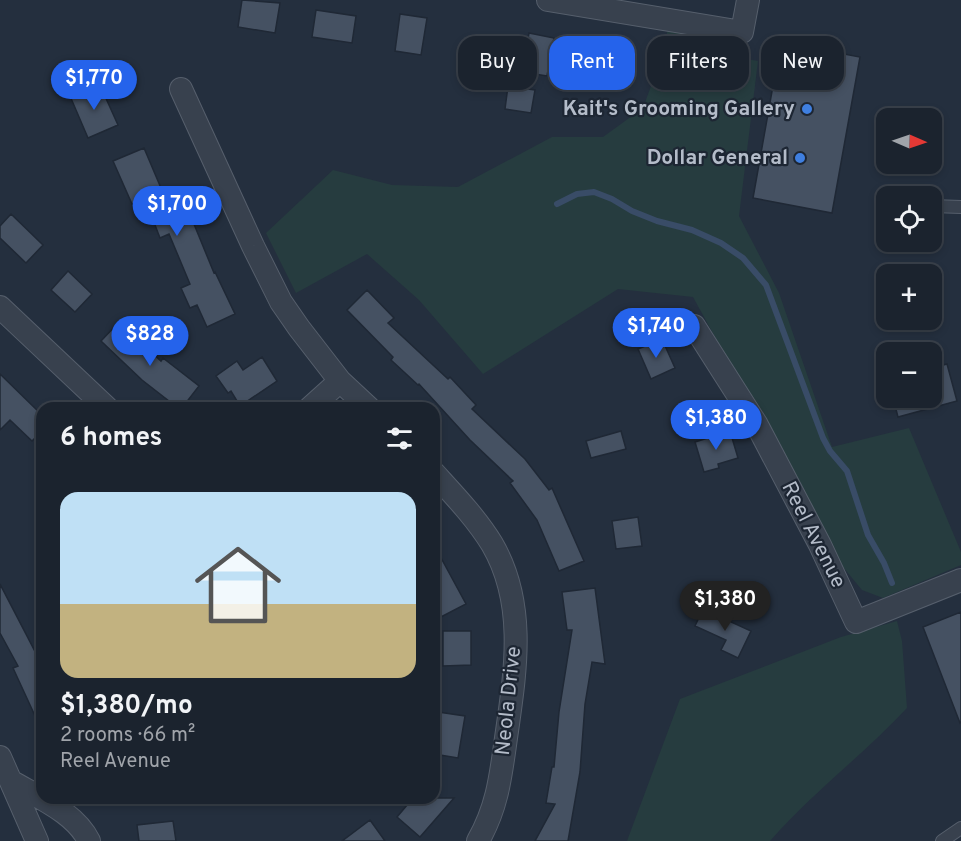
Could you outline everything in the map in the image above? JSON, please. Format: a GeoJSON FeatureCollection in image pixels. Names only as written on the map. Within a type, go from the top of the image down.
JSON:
{"type":"FeatureCollection","features":[{"type":"Feature","properties":{"kind":"street"},"geometry":{"type":"LineString","coordinates":[[548,0],[742,32],[748,0]]}},
{"type":"Feature","properties":{"kind":"street"},"geometry":{"type":"LineString","coordinates":[[181,89],[252,246],[281,302],[298,328],[340,381],[363,402]]}},
{"type":"Feature","properties":{"kind":"street"},"geometry":{"type":"LineString","coordinates":[[0,307],[101,402]]}},
{"type":"Feature","properties":{"kind":"street","name":"Reel Avenue"},"geometry":{"type":"LineString","coordinates":[[694,326],[757,425],[820,544],[856,622],[961,580]]}},
{"type":"Feature","properties":{"kind":"street"},"geometry":{"type":"LineString","coordinates":[[317,402],[340,381]]}},
{"type":"Feature","properties":{"kind":"street","name":"Neola Drive"},"geometry":{"type":"LineString","coordinates":[[440,480],[491,542],[506,575],[514,607],[515,670],[499,787],[493,811],[478,841]]}},
{"type":"Feature","properties":{"kind":"street"},"geometry":{"type":"LineString","coordinates":[[0,757],[37,841]]}},
{"type":"Feature","properties":{"kind":"street"},"geometry":{"type":"LineString","coordinates":[[11,781],[36,796]]}},
{"type":"Feature","properties":{"kind":"street"},"geometry":{"type":"LineString","coordinates":[[48,804],[79,825],[89,841]]}},
{"type":"Feature","properties":{"kind":"lane"},"geometry":{"type":"LineString","coordinates":[[942,206],[961,207]]}},
{"type":"Feature","properties":{"kind":"lane"},"geometry":{"type":"LineString","coordinates":[[942,841],[961,828]]}},
{"type":"Feature","properties":{"kind":"green space"},"geometry":{"type":"Polygon","coordinates":[[[668,28],[701,36],[666,36],[668,28]]]}},
{"type":"Feature","properties":{"kind":"green space"},"geometry":{"type":"Polygon","coordinates":[[[749,60],[758,61],[739,216],[779,293],[832,447],[909,428],[961,552],[961,565],[883,598],[862,590],[838,561],[693,297],[618,289],[483,374],[419,300],[367,254],[296,293],[266,233],[333,170],[392,185],[458,187],[552,137],[603,137],[643,108],[650,90],[749,90],[749,60]]]}},
{"type":"Feature","properties":{"kind":"green space"},"geometry":{"type":"Polygon","coordinates":[[[897,621],[902,641],[907,708],[770,841],[627,841],[680,699],[841,637],[897,621]]]}},
{"type":"Feature","properties":{"kind":"building"},"geometry":{"type":"Polygon","coordinates":[[[242,0],[280,3],[275,33],[238,27],[242,0]]]}},
{"type":"Feature","properties":{"kind":"building"},"geometry":{"type":"Polygon","coordinates":[[[316,10],[356,16],[352,43],[312,37],[316,10]]]}},
{"type":"Feature","properties":{"kind":"building"},"geometry":{"type":"Polygon","coordinates":[[[400,14],[427,18],[421,55],[395,51],[400,14]]]}},
{"type":"Feature","properties":{"kind":"building"},"geometry":{"type":"Polygon","coordinates":[[[529,33],[549,37],[547,76],[537,74],[537,36],[528,36],[529,33]]]}},
{"type":"Feature","properties":{"kind":"building"},"geometry":{"type":"Polygon","coordinates":[[[844,54],[860,57],[832,213],[753,198],[772,90],[844,90],[844,54]]]}},
{"type":"Feature","properties":{"kind":"building"},"geometry":{"type":"Polygon","coordinates":[[[99,83],[118,125],[88,138],[70,96],[99,83]]]}},
{"type":"Feature","properties":{"kind":"building"},"geometry":{"type":"Polygon","coordinates":[[[507,90],[535,90],[531,113],[505,109],[507,90]]]}},
{"type":"Feature","properties":{"kind":"building"},"geometry":{"type":"Polygon","coordinates":[[[144,148],[172,214],[187,207],[214,273],[235,314],[207,327],[197,305],[190,308],[181,288],[190,284],[169,234],[160,238],[145,199],[132,204],[113,161],[144,148]]]}},
{"type":"Feature","properties":{"kind":"building"},"geometry":{"type":"Polygon","coordinates":[[[11,214],[43,245],[26,263],[0,238],[0,226],[11,214]]]}},
{"type":"Feature","properties":{"kind":"building"},"geometry":{"type":"Polygon","coordinates":[[[68,271],[92,294],[75,312],[51,290],[68,271]]]}},
{"type":"Feature","properties":{"kind":"building"},"geometry":{"type":"Polygon","coordinates":[[[367,290],[394,318],[388,323],[448,379],[450,377],[476,405],[472,409],[525,459],[549,490],[552,488],[584,561],[559,571],[537,520],[510,483],[513,481],[470,440],[440,407],[440,402],[435,402],[419,384],[391,360],[393,357],[347,310],[367,290]]]}},
{"type":"Feature","properties":{"kind":"building"},"geometry":{"type":"Polygon","coordinates":[[[119,322],[161,361],[163,358],[199,386],[187,402],[170,402],[142,380],[101,341],[119,322]]]}},
{"type":"Feature","properties":{"kind":"building"},"geometry":{"type":"Polygon","coordinates":[[[662,339],[675,368],[651,379],[638,349],[662,339]]]}},
{"type":"Feature","properties":{"kind":"building"},"geometry":{"type":"Polygon","coordinates":[[[262,357],[277,381],[246,402],[238,402],[231,391],[228,393],[216,376],[237,361],[243,370],[262,357]]]}},
{"type":"Feature","properties":{"kind":"building"},"geometry":{"type":"Polygon","coordinates":[[[947,364],[957,401],[942,405],[942,365],[947,364]]]}},
{"type":"Feature","properties":{"kind":"building"},"geometry":{"type":"Polygon","coordinates":[[[0,374],[36,409],[36,437],[32,441],[10,420],[0,430],[0,374]]]}},
{"type":"Feature","properties":{"kind":"building"},"geometry":{"type":"Polygon","coordinates":[[[896,408],[931,408],[898,417],[896,408]]]}},
{"type":"Feature","properties":{"kind":"building"},"geometry":{"type":"Polygon","coordinates":[[[621,431],[626,449],[591,458],[586,441],[621,431]]]}},
{"type":"Feature","properties":{"kind":"building"},"geometry":{"type":"Polygon","coordinates":[[[730,431],[738,458],[718,464],[719,468],[704,472],[695,442],[730,431]]]}},
{"type":"Feature","properties":{"kind":"building"},"geometry":{"type":"Polygon","coordinates":[[[638,517],[642,546],[616,549],[612,521],[638,517]]]}},
{"type":"Feature","properties":{"kind":"building"},"geometry":{"type":"Polygon","coordinates":[[[440,556],[466,604],[440,617],[440,556]]]}},
{"type":"Feature","properties":{"kind":"building"},"geometry":{"type":"Polygon","coordinates":[[[0,584],[36,653],[36,718],[13,668],[18,666],[0,633],[0,584]]]}},
{"type":"Feature","properties":{"kind":"building"},"geometry":{"type":"Polygon","coordinates":[[[595,588],[605,664],[592,662],[585,704],[580,772],[568,841],[535,841],[555,804],[546,803],[552,767],[554,767],[559,712],[572,630],[567,630],[562,592],[595,588]]]}},
{"type":"Feature","properties":{"kind":"building"},"geometry":{"type":"Polygon","coordinates":[[[703,609],[751,631],[738,658],[721,650],[726,640],[695,626],[703,609]]]}},
{"type":"Feature","properties":{"kind":"building"},"geometry":{"type":"Polygon","coordinates":[[[961,612],[961,722],[960,723],[923,627],[961,612]]]}},
{"type":"Feature","properties":{"kind":"building"},"geometry":{"type":"Polygon","coordinates":[[[443,631],[471,631],[471,665],[443,666],[443,631]]]}},
{"type":"Feature","properties":{"kind":"building"},"geometry":{"type":"Polygon","coordinates":[[[440,712],[465,716],[458,758],[440,755],[440,712]]]}},
{"type":"Feature","properties":{"kind":"building"},"geometry":{"type":"Polygon","coordinates":[[[440,798],[454,798],[420,837],[397,817],[408,804],[440,804],[440,798]]]}},
{"type":"Feature","properties":{"kind":"building"},"geometry":{"type":"Polygon","coordinates":[[[370,820],[385,841],[342,841],[370,820]]]}},
{"type":"Feature","properties":{"kind":"building"},"geometry":{"type":"Polygon","coordinates":[[[173,821],[176,841],[139,841],[137,825],[173,821]]]}},
{"type":"Feature","properties":{"kind":"waterway"},"geometry":{"type":"LineString","coordinates":[[557,204],[577,194],[594,192],[657,221],[692,230],[721,243],[743,258],[766,285],[823,438],[830,451],[847,471],[868,535],[892,583]]}},
{"type":"Feature","properties":{"kind":"place","name":"Kait's Grooming Gallery"},"geometry":{"type":"Point","coordinates":[807,109]}},
{"type":"Feature","properties":{"kind":"place","name":"Dollar General"},"geometry":{"type":"Point","coordinates":[800,158]}}]}
